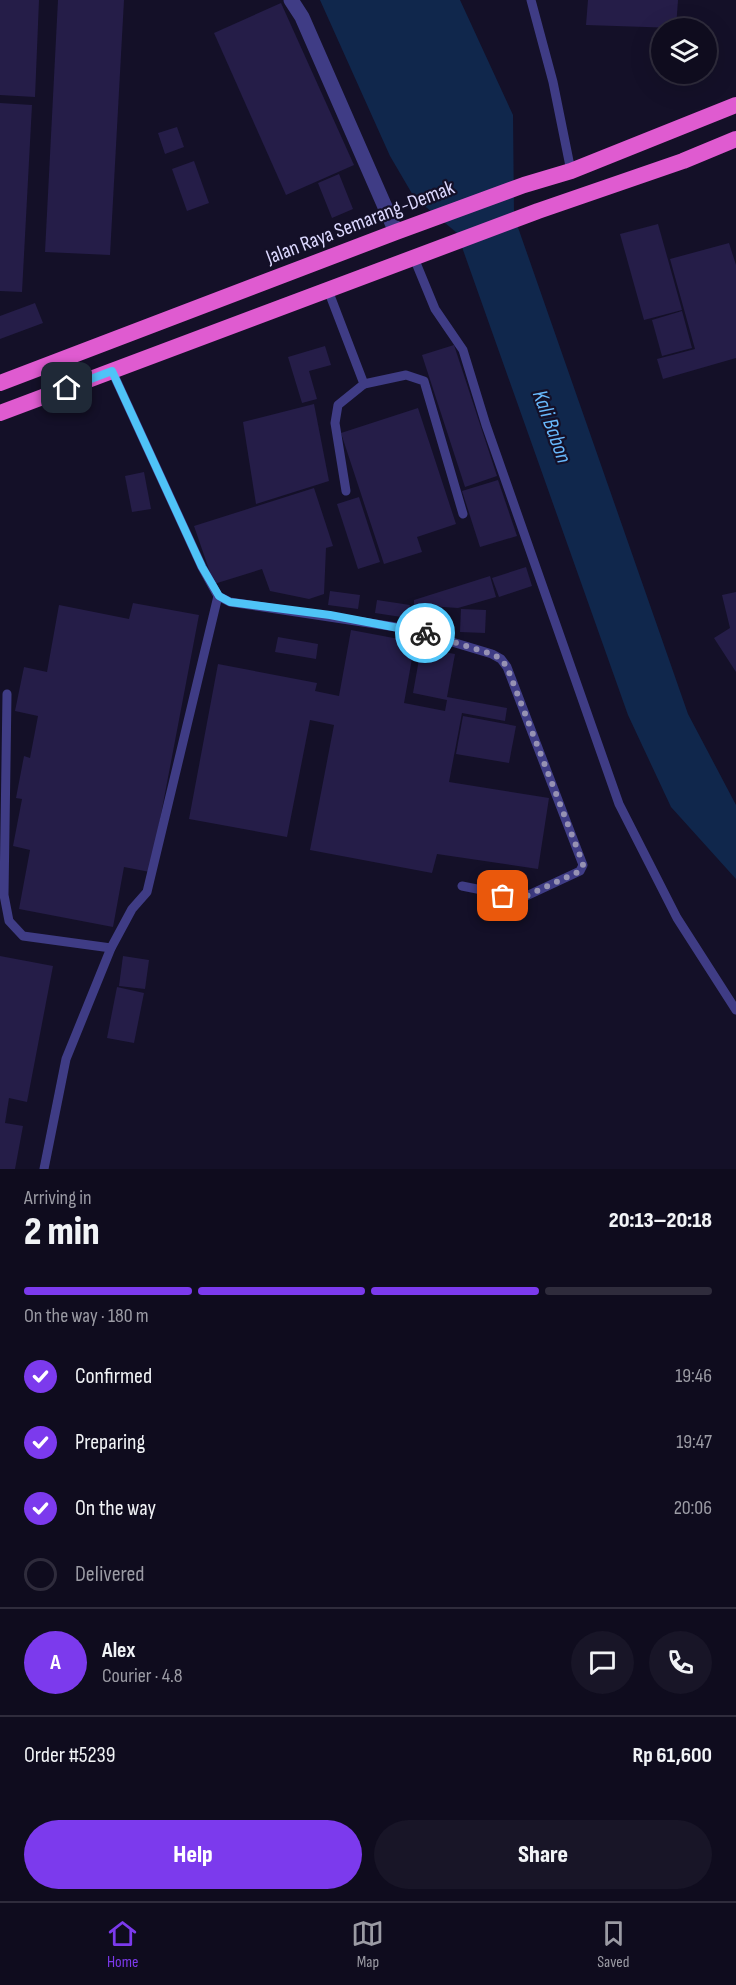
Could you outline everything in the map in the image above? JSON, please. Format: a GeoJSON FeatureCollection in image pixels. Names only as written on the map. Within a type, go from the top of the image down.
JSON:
{"type":"FeatureCollection","features":[{"type":"Feature","properties":{"kind":"highway","name":"Jalan Raya Semarang-Demak"},"geometry":{"type":"LineString","coordinates":[[0,383],[396,232],[524,185],[572,171],[736,105]]}},
{"type":"Feature","properties":{"kind":"highway"},"geometry":{"type":"LineString","coordinates":[[0,413],[538,211],[683,161],[736,139]]}},
{"type":"Feature","properties":{"kind":"street"},"geometry":{"type":"LineString","coordinates":[[291,0],[302,17],[396,232]]}},
{"type":"Feature","properties":{"kind":"lane"},"geometry":{"type":"LineString","coordinates":[[531,0],[553,82],[572,171]]}},
{"type":"Feature","properties":{"kind":"lane"},"geometry":{"type":"LineString","coordinates":[[414,258],[435,309],[463,350],[486,425],[618,804],[661,890],[736,1010]]}},
{"type":"Feature","properties":{"kind":"lane"},"geometry":{"type":"LineString","coordinates":[[328,290],[345,329],[364,384]]}},
{"type":"Feature","properties":{"kind":"lane"},"geometry":{"type":"LineString","coordinates":[[112,371],[202,567],[219,596],[230,602],[409,628],[501,659],[507,667],[583,865],[580,871],[522,898],[462,886]]}},
{"type":"Feature","properties":{"kind":"lane"},"geometry":{"type":"LineString","coordinates":[[346,491],[335,423],[338,405],[364,384],[406,375],[424,381],[463,514]]}},
{"type":"Feature","properties":{"kind":"lane"},"geometry":{"type":"LineString","coordinates":[[44,1169],[66,1059],[111,948],[132,909],[147,892],[219,596]]}},
{"type":"Feature","properties":{"kind":"lane"},"geometry":{"type":"LineString","coordinates":[[7,694],[4,895],[9,921],[23,936],[111,948]]}},
{"type":"Feature","properties":{"kind":"water","name":"Kali Babon"},"geometry":{"type":"Polygon","coordinates":[[[320,0],[460,0],[513,115],[514,216],[688,714],[736,805],[736,879],[671,807],[628,715],[457,233],[414,197],[390,156],[320,0]]]}},
{"type":"Feature","properties":{"kind":"building"},"geometry":{"type":"Polygon","coordinates":[[[0,0],[39,0],[35,97],[0,95],[0,0]]]}},
{"type":"Feature","properties":{"kind":"building"},"geometry":{"type":"Polygon","coordinates":[[[58,0],[124,0],[110,255],[45,252],[58,0]]]}},
{"type":"Feature","properties":{"kind":"building"},"geometry":{"type":"Polygon","coordinates":[[[588,0],[678,0],[677,18],[651,18],[651,27],[586,25],[588,0]]]}},
{"type":"Feature","properties":{"kind":"building"},"geometry":{"type":"Polygon","coordinates":[[[281,3],[354,165],[286,195],[214,33],[281,3]]]}},
{"type":"Feature","properties":{"kind":"building"},"geometry":{"type":"Polygon","coordinates":[[[0,103],[32,105],[22,292],[0,291],[0,103]]]}},
{"type":"Feature","properties":{"kind":"building"},"geometry":{"type":"Polygon","coordinates":[[[177,127],[184,147],[165,154],[158,133],[177,127]]]}},
{"type":"Feature","properties":{"kind":"building"},"geometry":{"type":"Polygon","coordinates":[[[194,161],[209,203],[187,211],[172,169],[194,161]]]}},
{"type":"Feature","properties":{"kind":"building"},"geometry":{"type":"Polygon","coordinates":[[[339,174],[353,209],[332,218],[318,183],[339,174]]]}},
{"type":"Feature","properties":{"kind":"building"},"geometry":{"type":"Polygon","coordinates":[[[658,224],[682,310],[644,320],[620,234],[658,224]]]}},
{"type":"Feature","properties":{"kind":"building"},"geometry":{"type":"Polygon","coordinates":[[[729,243],[736,265],[736,358],[663,379],[657,359],[695,349],[670,259],[729,243]]]}},
{"type":"Feature","properties":{"kind":"building"},"geometry":{"type":"Polygon","coordinates":[[[35,303],[43,323],[0,339],[0,316],[35,303]]]}},
{"type":"Feature","properties":{"kind":"building"},"geometry":{"type":"Polygon","coordinates":[[[682,311],[692,348],[662,356],[652,320],[682,311]]]}},
{"type":"Feature","properties":{"kind":"building"},"geometry":{"type":"Polygon","coordinates":[[[454,345],[497,476],[465,487],[422,355],[454,345]]]}},
{"type":"Feature","properties":{"kind":"building"},"geometry":{"type":"Polygon","coordinates":[[[325,346],[331,365],[309,371],[317,399],[302,403],[288,357],[325,346]]]}},
{"type":"Feature","properties":{"kind":"building"},"geometry":{"type":"Polygon","coordinates":[[[314,404],[329,481],[256,504],[243,422],[314,404]]]}},
{"type":"Feature","properties":{"kind":"building"},"geometry":{"type":"Polygon","coordinates":[[[418,408],[456,524],[417,537],[422,552],[384,564],[341,433],[418,408]]]}},
{"type":"Feature","properties":{"kind":"building"},"geometry":{"type":"Polygon","coordinates":[[[144,472],[151,509],[132,512],[125,476],[144,472]]]}},
{"type":"Feature","properties":{"kind":"building"},"geometry":{"type":"Polygon","coordinates":[[[498,480],[517,536],[480,547],[462,491],[498,480]]]}},
{"type":"Feature","properties":{"kind":"building"},"geometry":{"type":"Polygon","coordinates":[[[314,488],[333,546],[326,548],[324,594],[309,599],[270,591],[262,569],[214,584],[194,526],[314,488]]]}},
{"type":"Feature","properties":{"kind":"building"},"geometry":{"type":"Polygon","coordinates":[[[359,497],[380,562],[358,569],[337,504],[359,497]]]}},
{"type":"Feature","properties":{"kind":"building"},"geometry":{"type":"Polygon","coordinates":[[[526,567],[532,586],[499,597],[492,578],[526,567]]]}},
{"type":"Feature","properties":{"kind":"building"},"geometry":{"type":"Polygon","coordinates":[[[490,576],[496,597],[458,608],[414,605],[414,600],[490,576]]]}},
{"type":"Feature","properties":{"kind":"building"},"geometry":{"type":"Polygon","coordinates":[[[330,591],[360,595],[358,609],[328,605],[330,591]]]}},
{"type":"Feature","properties":{"kind":"building"},"geometry":{"type":"Polygon","coordinates":[[[736,592],[736,672],[714,638],[730,628],[722,595],[736,592]]]}},
{"type":"Feature","properties":{"kind":"building"},"geometry":{"type":"Polygon","coordinates":[[[377,600],[410,605],[408,618],[375,613],[377,600]]]}},
{"type":"Feature","properties":{"kind":"building"},"geometry":{"type":"Polygon","coordinates":[[[133,603],[199,615],[150,872],[124,867],[113,927],[19,909],[30,850],[13,846],[22,799],[16,798],[24,756],[30,758],[38,716],[15,711],[24,667],[47,672],[59,605],[129,619],[133,603]]]}},
{"type":"Feature","properties":{"kind":"building"},"geometry":{"type":"Polygon","coordinates":[[[461,609],[486,610],[485,633],[460,632],[461,609]]]}},
{"type":"Feature","properties":{"kind":"building"},"geometry":{"type":"Polygon","coordinates":[[[351,630],[415,642],[404,703],[445,711],[447,700],[413,693],[421,648],[455,654],[447,697],[507,708],[505,721],[462,713],[449,782],[549,798],[538,869],[437,854],[432,873],[310,850],[334,725],[310,720],[287,837],[189,819],[218,664],[317,683],[315,691],[339,696],[351,630]]]}},
{"type":"Feature","properties":{"kind":"building"},"geometry":{"type":"Polygon","coordinates":[[[278,637],[318,644],[316,659],[275,652],[278,637]]]}},
{"type":"Feature","properties":{"kind":"building"},"geometry":{"type":"Polygon","coordinates":[[[463,716],[516,726],[509,763],[456,754],[463,716]]]}},
{"type":"Feature","properties":{"kind":"building"},"geometry":{"type":"Polygon","coordinates":[[[0,956],[53,966],[27,1102],[9,1098],[5,1123],[23,1126],[15,1169],[0,1169],[0,956]]]}},
{"type":"Feature","properties":{"kind":"building"},"geometry":{"type":"Polygon","coordinates":[[[123,956],[149,960],[145,989],[119,986],[123,956]]]}},
{"type":"Feature","properties":{"kind":"building"},"geometry":{"type":"Polygon","coordinates":[[[117,987],[144,993],[134,1043],[107,1038],[117,987]]]}},
{"type":"Feature","properties":{"kind":"way so far"},"geometry":{"type":"LineString","coordinates":[[425,633],[492,654],[501,659],[507,667],[582,861],[580,871],[522,898],[503,896]]}},
{"type":"Feature","properties":{"kind":"route"},"geometry":{"type":"LineString","coordinates":[[67,388],[112,371],[136,428],[181,516],[202,567],[219,596],[230,602],[330,615],[409,628],[425,633]]}}]}
